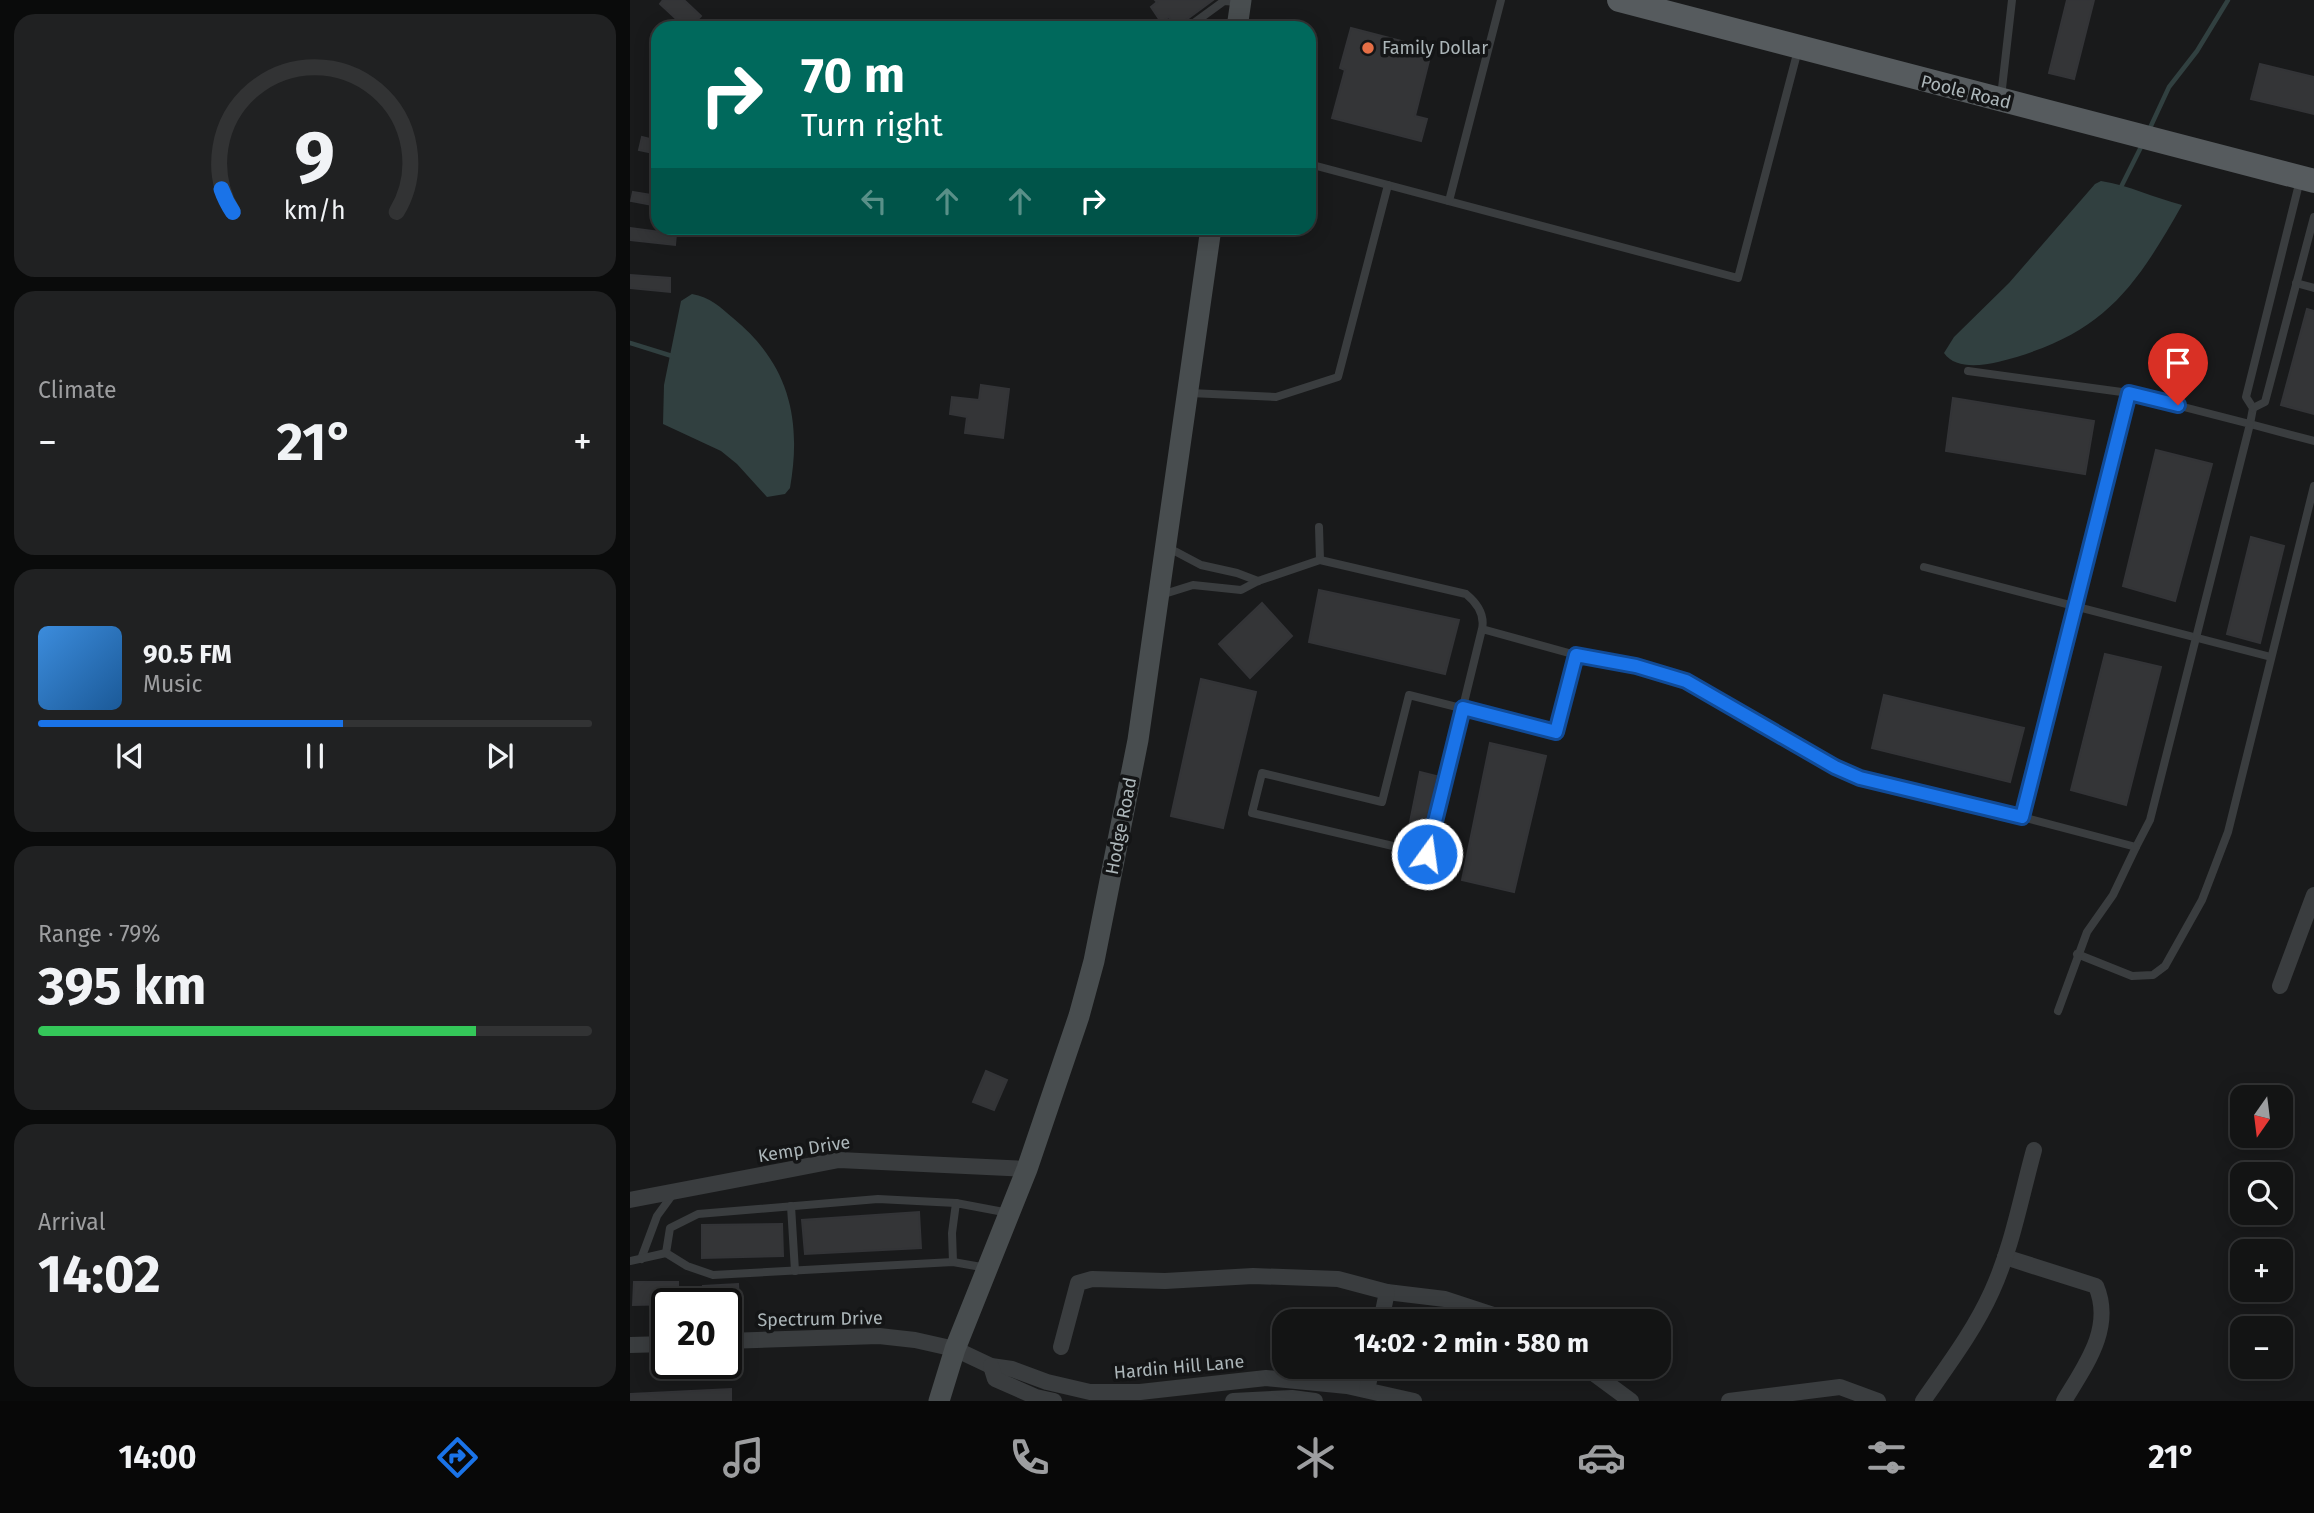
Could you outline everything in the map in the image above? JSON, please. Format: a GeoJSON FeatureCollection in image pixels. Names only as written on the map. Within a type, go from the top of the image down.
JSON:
{"type":"FeatureCollection","features":[{"type":"Feature","properties":{"kind":"main road","name":"Poole Road"},"geometry":{"type":"LineString","coordinates":[[1619,0],[2307,179]]}},
{"type":"Feature","properties":{"kind":"main road"},"geometry":{"type":"LineString","coordinates":[[1238,21],[1241,1]]}},
{"type":"Feature","properties":{"kind":"main road","name":"Hodge Road"},"geometry":{"type":"LineString","coordinates":[[939,1401],[955,1349],[1027,1169],[1079,1016],[1094,961],[1138,740],[1161,595],[1210,235]]}},
{"type":"Feature","properties":{"kind":"street"},"geometry":{"type":"LineString","coordinates":[[2280,986],[2314,895]]}},
{"type":"Feature","properties":{"kind":"street"},"geometry":{"type":"LineString","coordinates":[[1923,1401],[1969,1336],[1993,1290],[2005,1257],[2034,1150]]}},
{"type":"Feature","properties":{"kind":"street","name":"Kemp Drive"},"geometry":{"type":"LineString","coordinates":[[631,1199],[839,1160],[1027,1169]]}},
{"type":"Feature","properties":{"kind":"street"},"geometry":{"type":"LineString","coordinates":[[2005,1257],[2096,1286],[2104,1304],[2103,1322],[2086,1365],[2064,1401]]}},
{"type":"Feature","properties":{"kind":"street"},"geometry":{"type":"LineString","coordinates":[[1061,1347],[1078,1283],[1092,1279],[1165,1281],[1253,1276],[1338,1279],[1387,1292],[1445,1300],[1474,1309]]}},
{"type":"Feature","properties":{"kind":"street"},"geometry":{"type":"LineString","coordinates":[[1383,1309],[1387,1292]]}},
{"type":"Feature","properties":{"kind":"street","name":"Spectrum Drive"},"geometry":{"type":"LineString","coordinates":[[742,1340],[879,1335],[955,1349]]}},
{"type":"Feature","properties":{"kind":"street"},"geometry":{"type":"LineString","coordinates":[[630,1346],[651,1345]]}},
{"type":"Feature","properties":{"kind":"street","name":"Hardin Hill Lane"},"geometry":{"type":"LineString","coordinates":[[955,1349],[991,1366],[1012,1369],[1046,1382],[1107,1397],[1266,1378],[1304,1380],[1367,1396],[1414,1401]]}},
{"type":"Feature","properties":{"kind":"street","name":"Hardin Hill Lane"},"geometry":{"type":"LineString","coordinates":[[991,1366],[995,1379],[1036,1397],[1054,1401]]}},
{"type":"Feature","properties":{"kind":"street"},"geometry":{"type":"LineString","coordinates":[[1601,1379],[1631,1401]]}},
{"type":"Feature","properties":{"kind":"street"},"geometry":{"type":"LineString","coordinates":[[1729,1401],[1840,1387],[1878,1401]]}},
{"type":"Feature","properties":{"kind":"street"},"geometry":{"type":"LineString","coordinates":[[1233,1401],[1292,1398],[1315,1401]]}},
{"type":"Feature","properties":{"kind":"lane"},"geometry":{"type":"LineString","coordinates":[[1449,201],[1501,0]]}},
{"type":"Feature","properties":{"kind":"lane"},"geometry":{"type":"LineString","coordinates":[[2000,100],[2012,0]]}},
{"type":"Feature","properties":{"kind":"lane"},"geometry":{"type":"LineString","coordinates":[[1197,21],[1224,1],[1241,1]]}},
{"type":"Feature","properties":{"kind":"lane"},"geometry":{"type":"LineString","coordinates":[[1316,166],[1738,278],[1799,48]]}},
{"type":"Feature","properties":{"kind":"lane"},"geometry":{"type":"LineString","coordinates":[[2058,1011],[2087,932],[2113,895],[2150,820],[2250,424],[2253,408],[2246,397],[2307,179]]}},
{"type":"Feature","properties":{"kind":"lane"},"geometry":{"type":"LineString","coordinates":[[1187,393],[1276,397],[1338,377],[1388,185]]}},
{"type":"Feature","properties":{"kind":"lane"},"geometry":{"type":"LineString","coordinates":[[2253,408],[2264,402],[2314,217]]}},
{"type":"Feature","properties":{"kind":"lane"},"geometry":{"type":"LineString","coordinates":[[2296,283],[2314,288]]}},
{"type":"Feature","properties":{"kind":"lane"},"geometry":{"type":"LineString","coordinates":[[1968,371],[2129,393],[2314,441]]}},
{"type":"Feature","properties":{"kind":"lane"},"geometry":{"type":"LineString","coordinates":[[2022,817],[2129,393]]}},
{"type":"Feature","properties":{"kind":"lane"},"geometry":{"type":"LineString","coordinates":[[2077,954],[2132,976],[2152,975],[2165,966],[2202,900],[2228,832],[2314,486]]}},
{"type":"Feature","properties":{"kind":"lane"},"geometry":{"type":"LineString","coordinates":[[1319,527],[1320,560]]}},
{"type":"Feature","properties":{"kind":"lane"},"geometry":{"type":"LineString","coordinates":[[1167,547],[1201,565],[1258,581]]}},
{"type":"Feature","properties":{"kind":"lane"},"geometry":{"type":"LineString","coordinates":[[1161,595],[1193,585],[1241,590],[1258,581],[1320,560],[1466,594],[1475,601],[1484,620],[1463,708],[1427,854],[1252,813],[1262,773],[1382,802],[1409,695],[1463,708],[1556,732],[1576,655]]}},
{"type":"Feature","properties":{"kind":"lane"},"geometry":{"type":"LineString","coordinates":[[1924,567],[2271,657]]}},
{"type":"Feature","properties":{"kind":"lane"},"geometry":{"type":"LineString","coordinates":[[1482,629],[1576,655],[1636,666],[1686,681],[1835,767],[1860,778],[2136,847]]}},
{"type":"Feature","properties":{"kind":"lane"},"geometry":{"type":"LineString","coordinates":[[641,1259],[657,1216],[675,1192]]}},
{"type":"Feature","properties":{"kind":"lane"},"geometry":{"type":"LineString","coordinates":[[666,1253],[670,1228],[698,1214],[878,1199],[956,1203],[1009,1213]]}},
{"type":"Feature","properties":{"kind":"lane"},"geometry":{"type":"LineString","coordinates":[[953,1262],[952,1233],[956,1203]]}},
{"type":"Feature","properties":{"kind":"lane"},"geometry":{"type":"LineString","coordinates":[[791,1206],[795,1271]]}},
{"type":"Feature","properties":{"kind":"lane"},"geometry":{"type":"LineString","coordinates":[[630,1261],[666,1253],[687,1266],[713,1275],[953,1262],[987,1268]]}},
{"type":"Feature","properties":{"kind":"shaded area"},"geometry":{"type":"Polygon","coordinates":[[[2101,181],[2122,185],[2182,205],[2129,287],[2110,307],[2088,324],[2063,339],[2033,351],[1984,365],[1961,364],[1949,358],[1944,353],[1954,337],[2009,283],[2095,184],[2101,181]]]}},
{"type":"Feature","properties":{"kind":"shaded area"},"geometry":{"type":"Polygon","coordinates":[[[692,294],[709,300],[733,318],[767,354],[779,374],[787,394],[794,439],[790,488],[785,494],[767,497],[737,464],[721,451],[663,424],[664,385],[681,301],[692,294]]]}},
{"type":"Feature","properties":{"kind":"building"},"geometry":{"type":"Polygon","coordinates":[[[663,0],[684,0],[701,16],[696,21],[678,21],[660,4],[663,0]]]}},
{"type":"Feature","properties":{"kind":"building"},"geometry":{"type":"Polygon","coordinates":[[[1155,0],[1213,0],[1184,21],[1171,21],[1169,17],[1160,21],[1151,7],[1157,2],[1155,0]]]}},
{"type":"Feature","properties":{"kind":"building"},"geometry":{"type":"Polygon","coordinates":[[[2067,0],[2094,0],[2074,79],[2049,73],[2067,0]]]}},
{"type":"Feature","properties":{"kind":"building"},"geometry":{"type":"Polygon","coordinates":[[[1351,28],[1432,49],[1415,116],[1427,119],[1421,141],[1332,118],[1345,70],[1340,68],[1351,28]]]}},
{"type":"Feature","properties":{"kind":"building"},"geometry":{"type":"Polygon","coordinates":[[[2260,64],[2314,77],[2314,114],[2251,99],[2260,64]]]}},
{"type":"Feature","properties":{"kind":"building"},"geometry":{"type":"Polygon","coordinates":[[[642,137],[651,139],[651,153],[639,150],[642,137]]]}},
{"type":"Feature","properties":{"kind":"building"},"geometry":{"type":"Polygon","coordinates":[[[633,192],[651,195],[651,205],[631,201],[633,192]]]}},
{"type":"Feature","properties":{"kind":"building"},"geometry":{"type":"Polygon","coordinates":[[[630,228],[651,231],[651,235],[676,235],[675,245],[630,240],[630,228]]]}},
{"type":"Feature","properties":{"kind":"building"},"geometry":{"type":"Polygon","coordinates":[[[630,275],[670,278],[670,292],[630,288],[630,275]]]}},
{"type":"Feature","properties":{"kind":"building"},"geometry":{"type":"Polygon","coordinates":[[[2307,309],[2314,311],[2314,414],[2281,405],[2307,309]]]}},
{"type":"Feature","properties":{"kind":"building"},"geometry":{"type":"Polygon","coordinates":[[[981,385],[1009,389],[1003,438],[965,433],[967,417],[950,414],[952,397],[979,400],[981,385]]]}},
{"type":"Feature","properties":{"kind":"building"},"geometry":{"type":"Polygon","coordinates":[[[1953,398],[2094,421],[2085,474],[1946,451],[1953,398]]]}},
{"type":"Feature","properties":{"kind":"building"},"geometry":{"type":"Polygon","coordinates":[[[2156,450],[2212,464],[2175,601],[2123,586],[2156,450]]]}},
{"type":"Feature","properties":{"kind":"building"},"geometry":{"type":"Polygon","coordinates":[[[2251,537],[2284,546],[2260,643],[2227,634],[2251,537]]]}},
{"type":"Feature","properties":{"kind":"building"},"geometry":{"type":"Polygon","coordinates":[[[1319,590],[1459,620],[1445,674],[1309,642],[1319,590]]]}},
{"type":"Feature","properties":{"kind":"building"},"geometry":{"type":"Polygon","coordinates":[[[1262,603],[1292,636],[1250,678],[1219,644],[1262,603]]]}},
{"type":"Feature","properties":{"kind":"building"},"geometry":{"type":"Polygon","coordinates":[[[2105,654],[2161,667],[2126,805],[2071,790],[2105,654]]]}},
{"type":"Feature","properties":{"kind":"building"},"geometry":{"type":"Polygon","coordinates":[[[1201,679],[1256,692],[1223,828],[1171,816],[1201,679]]]}},
{"type":"Feature","properties":{"kind":"building"},"geometry":{"type":"Polygon","coordinates":[[[1884,695],[2024,728],[2010,782],[1872,748],[1884,695]]]}},
{"type":"Feature","properties":{"kind":"building"},"geometry":{"type":"Polygon","coordinates":[[[1490,743],[1546,756],[1514,892],[1462,880],[1490,743]]]}},
{"type":"Feature","properties":{"kind":"building"},"geometry":{"type":"Polygon","coordinates":[[[1420,772],[1436,776],[1424,831],[1409,827],[1420,772]]]}},
{"type":"Feature","properties":{"kind":"building"},"geometry":{"type":"Polygon","coordinates":[[[986,1071],[1007,1080],[994,1110],[973,1102],[986,1071]]]}},
{"type":"Feature","properties":{"kind":"building"},"geometry":{"type":"Polygon","coordinates":[[[919,1212],[921,1248],[805,1254],[802,1220],[919,1212]]]}},
{"type":"Feature","properties":{"kind":"building"},"geometry":{"type":"Polygon","coordinates":[[[782,1224],[783,1256],[702,1258],[702,1225],[782,1224]]]}},
{"type":"Feature","properties":{"kind":"building"},"geometry":{"type":"Polygon","coordinates":[[[634,1282],[678,1282],[678,1288],[651,1288],[651,1305],[633,1305],[634,1282]]]}},
{"type":"Feature","properties":{"kind":"building"},"geometry":{"type":"Polygon","coordinates":[[[738,1284],[738,1288],[703,1288],[738,1284]]]}},
{"type":"Feature","properties":{"kind":"building"},"geometry":{"type":"Polygon","coordinates":[[[731,1389],[731,1401],[630,1401],[630,1394],[731,1389]]]}},
{"type":"Feature","properties":{"kind":"waterway"},"geometry":{"type":"LineString","coordinates":[[2149,130],[2169,87],[2197,51],[2228,0]]}},
{"type":"Feature","properties":{"kind":"waterway"},"geometry":{"type":"LineString","coordinates":[[2121,187],[2142,145]]}},
{"type":"Feature","properties":{"kind":"waterway"},"geometry":{"type":"LineString","coordinates":[[630,343],[672,356]]}},
{"type":"Feature","properties":{"kind":"place","name":"Family Dollar"},"geometry":{"type":"Point","coordinates":[1368,48]}},
{"type":"Feature","properties":{"kind":"route"},"geometry":{"type":"LineString","coordinates":[[1427,854],[1463,708],[1556,732],[1576,655],[1636,666],[1686,681],[1835,767],[1860,778],[2022,817],[2129,393],[2178,405]]}}]}
